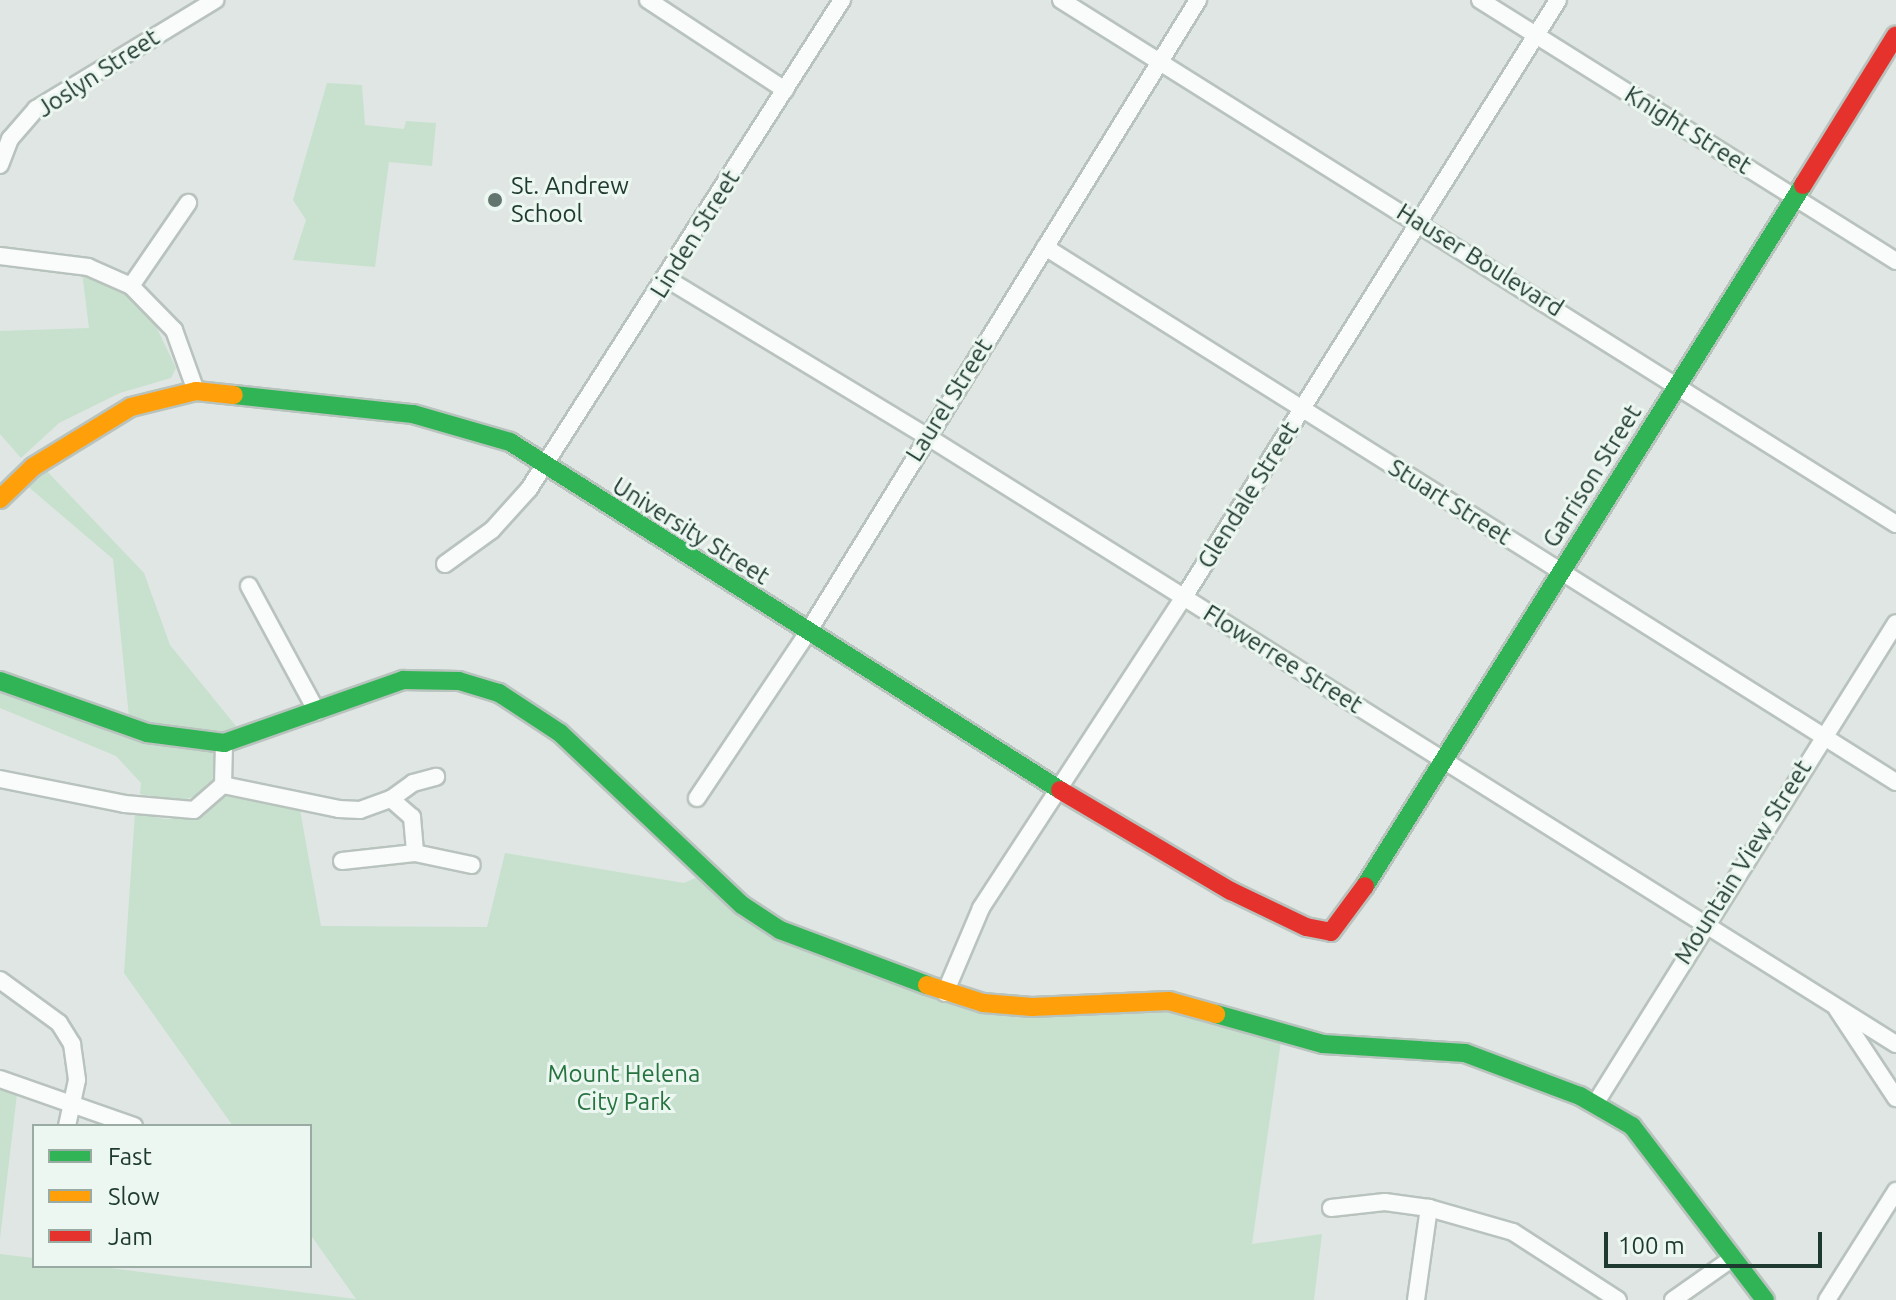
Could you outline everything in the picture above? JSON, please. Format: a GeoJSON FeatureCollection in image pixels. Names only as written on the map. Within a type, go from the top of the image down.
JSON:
{"type":"FeatureCollection","features":[{"type":"Feature","properties":{"kind":"street","name":"Joslyn Street"},"geometry":{"type":"LineString","coordinates":[[0,165],[10,139],[36,109],[215,0]]}},
{"type":"Feature","properties":{"kind":"street"},"geometry":{"type":"LineString","coordinates":[[648,0],[785,90]]}},
{"type":"Feature","properties":{"kind":"street","name":"Linden Street"},"geometry":{"type":"LineString","coordinates":[[445,564],[492,530],[544,466],[667,279],[842,0]]}},
{"type":"Feature","properties":{"kind":"street","name":"Hauser Boulevard"},"geometry":{"type":"LineString","coordinates":[[1061,0],[1896,524]]}},
{"type":"Feature","properties":{"kind":"street","name":"Laurel Street"},"geometry":{"type":"LineString","coordinates":[[697,798],[808,632],[925,435],[1198,0]]}},
{"type":"Feature","properties":{"kind":"street","name":"Knight Street"},"geometry":{"type":"LineString","coordinates":[[1480,0],[1896,261]]}},
{"type":"Feature","properties":{"kind":"street","name":"Glendale Street"},"geometry":{"type":"LineString","coordinates":[[945,993],[981,908],[1184,597],[1558,0]]}},
{"type":"Feature","properties":{"kind":"street","name":"Garrison Street"},"geometry":{"type":"LineString","coordinates":[[1323,933],[1338,928],[1346,917],[1896,35]]}},
{"type":"Feature","properties":{"kind":"street"},"geometry":{"type":"LineString","coordinates":[[131,286],[188,203]]}},
{"type":"Feature","properties":{"kind":"street","name":"Stuart Street"},"geometry":{"type":"LineString","coordinates":[[1045,247],[1896,782]]}},
{"type":"Feature","properties":{"kind":"street"},"geometry":{"type":"LineString","coordinates":[[0,256],[88,267],[131,286],[174,330],[196,391]]}},
{"type":"Feature","properties":{"kind":"street","name":"Flowerree Street"},"geometry":{"type":"LineString","coordinates":[[667,279],[925,435],[1896,1044]]}},
{"type":"Feature","properties":{"kind":"street","name":"University Street"},"geometry":{"type":"LineString","coordinates":[[0,499],[33,467],[99,422],[131,407],[196,391],[448,420],[510,442],[1060,790],[1231,891],[1323,933]]}},
{"type":"Feature","properties":{"kind":"street"},"geometry":{"type":"LineString","coordinates":[[249,586],[317,712]]}},
{"type":"Feature","properties":{"kind":"street","name":"Mountain View Street"},"geometry":{"type":"LineString","coordinates":[[1595,1104],[1705,922],[1896,623]]}},
{"type":"Feature","properties":{"kind":"street"},"geometry":{"type":"LineString","coordinates":[[0,681],[147,733],[179,741],[224,743],[403,680],[459,681],[499,693],[560,733],[742,905],[780,930],[945,993],[1032,1007],[1169,1001],[1323,1044],[1465,1053],[1595,1104],[1632,1126],[1672,1174],[1730,1260],[1765,1300]]}},
{"type":"Feature","properties":{"kind":"street"},"geometry":{"type":"LineString","coordinates":[[0,779],[179,812],[203,804],[223,785],[224,743]]}},
{"type":"Feature","properties":{"kind":"street"},"geometry":{"type":"LineString","coordinates":[[223,785],[339,809],[360,810],[391,799],[413,783],[436,777]]}},
{"type":"Feature","properties":{"kind":"street"},"geometry":{"type":"LineString","coordinates":[[391,799],[412,817],[415,853]]}},
{"type":"Feature","properties":{"kind":"street"},"geometry":{"type":"LineString","coordinates":[[342,861],[415,853],[472,865]]}},
{"type":"Feature","properties":{"kind":"street"},"geometry":{"type":"LineString","coordinates":[[0,980],[59,1023],[72,1044],[77,1080],[69,1104],[67,1124]]}},
{"type":"Feature","properties":{"kind":"street"},"geometry":{"type":"LineString","coordinates":[[1833,1004],[1896,1098]]}},
{"type":"Feature","properties":{"kind":"street"},"geometry":{"type":"LineString","coordinates":[[0,1079],[128,1124]]}},
{"type":"Feature","properties":{"kind":"street"},"geometry":{"type":"LineString","coordinates":[[1827,1300],[1896,1191]]}},
{"type":"Feature","properties":{"kind":"street"},"geometry":{"type":"LineString","coordinates":[[1331,1208],[1385,1202],[1429,1208],[1513,1232],[1618,1300]]}},
{"type":"Feature","properties":{"kind":"street"},"geometry":{"type":"LineString","coordinates":[[1416,1300],[1429,1208]]}},
{"type":"Feature","properties":{"kind":"street"},"geometry":{"type":"LineString","coordinates":[[1673,1300],[1730,1260]]}},
{"type":"Feature","properties":{"kind":"green space"},"geometry":{"type":"Polygon","coordinates":[[[327,83],[362,85],[365,125],[404,129],[406,121],[436,123],[432,166],[389,162],[375,267],[293,260],[306,220],[293,200],[327,83]]]}},
{"type":"Feature","properties":{"kind":"green space"},"geometry":{"type":"Polygon","coordinates":[[[82,272],[111,284],[150,314],[176,368],[171,378],[120,393],[59,423],[21,458],[0,434],[0,331],[89,328],[82,272]]]}},
{"type":"Feature","properties":{"kind":"green space"},"geometry":{"type":"Polygon","coordinates":[[[43,467],[144,573],[170,645],[240,731],[200,736],[129,717],[113,559],[25,484],[43,467]]]}},
{"type":"Feature","properties":{"kind":"green space"},"geometry":{"type":"Polygon","coordinates":[[[0,689],[213,751],[220,766],[214,781],[202,794],[180,801],[140,794],[141,783],[116,756],[0,708],[0,689]]]}},
{"type":"Feature","properties":{"kind":"green space","name":"Mount Helena City Park"},"geometry":{"type":"Polygon","coordinates":[[[234,791],[300,810],[321,926],[487,927],[505,853],[684,883],[700,876],[736,909],[956,1003],[1165,1006],[1281,1041],[1252,1244],[1322,1234],[1314,1300],[0,1300],[0,1254],[32,1258],[32,1268],[110,1268],[356,1299],[312,1237],[312,1124],[232,1124],[124,973],[135,812],[164,819],[194,818],[234,791]]]}},
{"type":"Feature","properties":{"kind":"green space"},"geometry":{"type":"Polygon","coordinates":[[[0,1086],[17,1094],[0,1239],[0,1086]]]}},
{"type":"Feature","properties":{"kind":"traffic: fast"},"geometry":{"type":"LineString","coordinates":[[1365,886],[1803,185]]}},
{"type":"Feature","properties":{"kind":"traffic: fast"},"geometry":{"type":"LineString","coordinates":[[234,395],[413,414],[510,442],[1060,790]]}},
{"type":"Feature","properties":{"kind":"traffic: fast"},"geometry":{"type":"LineString","coordinates":[[0,681],[147,733],[224,743],[403,680],[459,681],[499,693],[560,733],[742,905],[780,930],[927,985]]}},
{"type":"Feature","properties":{"kind":"traffic: fast"},"geometry":{"type":"LineString","coordinates":[[1216,1014],[1323,1044],[1465,1053],[1580,1096],[1632,1126],[1765,1300]]}},
{"type":"Feature","properties":{"kind":"traffic: slow"},"geometry":{"type":"LineString","coordinates":[[0,499],[33,467],[131,407],[196,391],[234,395]]}},
{"type":"Feature","properties":{"kind":"traffic: slow"},"geometry":{"type":"LineString","coordinates":[[927,985],[983,1003],[1032,1007],[1169,1001],[1216,1014]]}},
{"type":"Feature","properties":{"kind":"traffic: jam"},"geometry":{"type":"LineString","coordinates":[[1803,185],[1896,35]]}},
{"type":"Feature","properties":{"kind":"traffic: jam"},"geometry":{"type":"LineString","coordinates":[[1060,790],[1231,891],[1306,927],[1331,932],[1365,886]]}},
{"type":"Feature","properties":{"kind":"place","name":"St. Andrew School"},"geometry":{"type":"Point","coordinates":[495,200]}}]}
